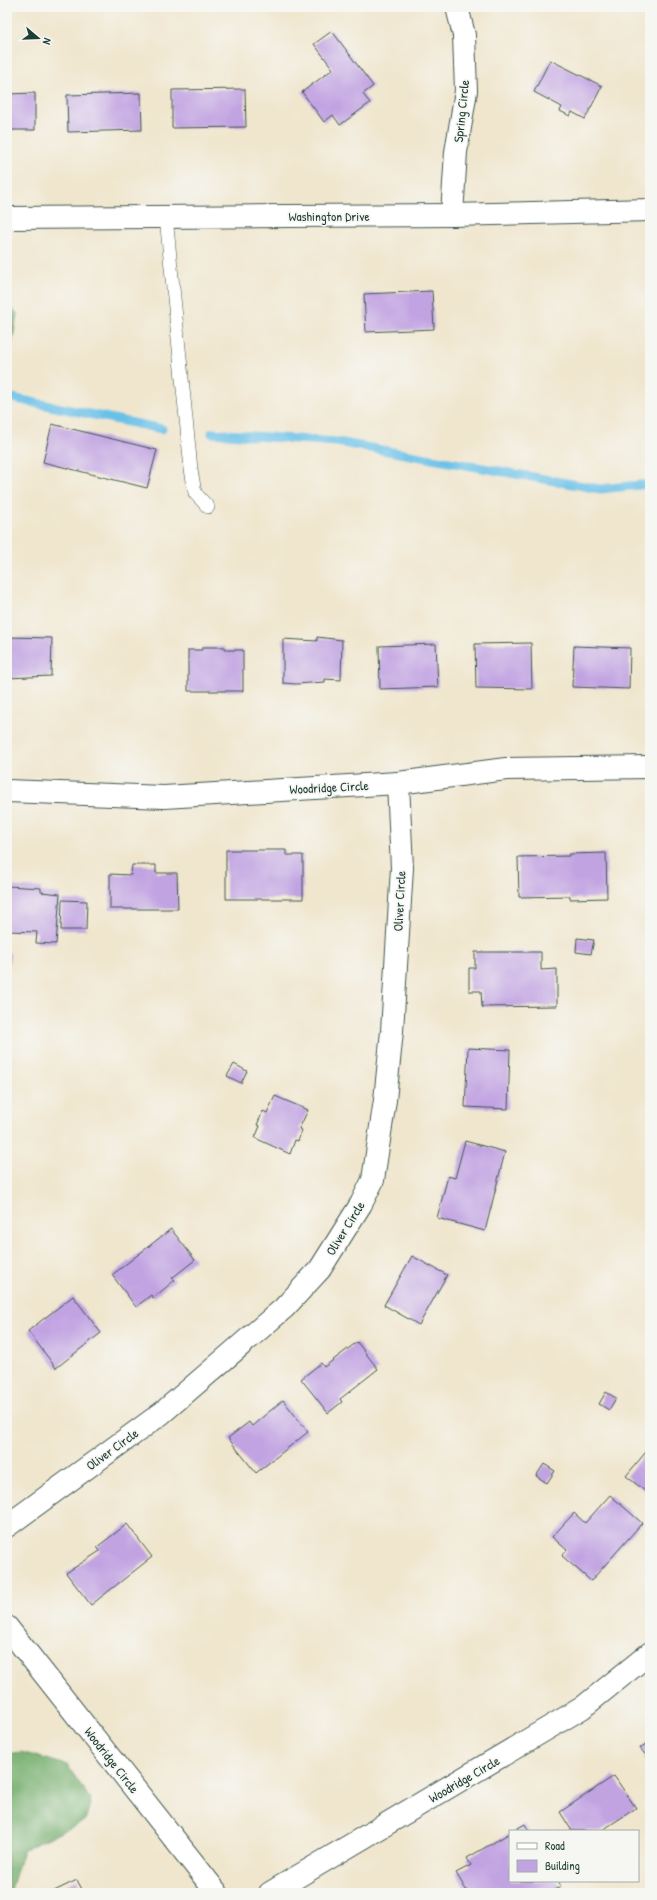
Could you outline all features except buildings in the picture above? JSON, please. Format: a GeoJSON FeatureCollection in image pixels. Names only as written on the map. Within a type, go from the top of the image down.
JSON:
{"type":"FeatureCollection","features":[{"type":"Feature","properties":{"kind":"street","name":"Spring Circle"},"geometry":{"type":"LineString","coordinates":[[452,215],[456,152],[466,91],[464,36],[457,7]]}},
{"type":"Feature","properties":{"kind":"street","name":"Washington Drive"},"geometry":{"type":"LineString","coordinates":[[7,218],[452,215],[650,210]]}},
{"type":"Feature","properties":{"kind":"street","name":"Woodridge Circle"},"geometry":{"type":"LineString","coordinates":[[7,791],[164,797],[398,783],[506,769],[650,768]]}},
{"type":"Feature","properties":{"kind":"street","name":"Oliver Circle"},"geometry":{"type":"LineString","coordinates":[[7,1526],[162,1412],[284,1308],[320,1269],[361,1204],[373,1180],[385,1100],[392,1031],[402,868],[398,783]]}},
{"type":"Feature","properties":{"kind":"street","name":"Woodridge Circle"},"geometry":{"type":"LineString","coordinates":[[7,1627],[218,1893]]}},
{"type":"Feature","properties":{"kind":"street","name":"Woodridge Circle"},"geometry":{"type":"LineString","coordinates":[[270,1893],[582,1708],[650,1653]]}},
{"type":"Feature","properties":{"kind":"lane"},"geometry":{"type":"LineString","coordinates":[[166,217],[191,470],[195,493],[208,507]]}},
{"type":"Feature","properties":{"kind":"green space"},"geometry":{"type":"Polygon","coordinates":[[[7,304],[17,313],[7,375],[7,304]]]}},
{"type":"Feature","properties":{"kind":"green space"},"geometry":{"type":"Polygon","coordinates":[[[21,1752],[67,1765],[91,1800],[85,1821],[23,1850],[10,1893],[7,1893],[7,1754],[21,1752]]]}},
{"type":"Feature","properties":{"kind":"waterway"},"geometry":{"type":"LineString","coordinates":[[7,397],[162,429]]}},
{"type":"Feature","properties":{"kind":"waterway"},"geometry":{"type":"LineString","coordinates":[[212,433],[337,442],[600,489],[650,484]]}}]}
